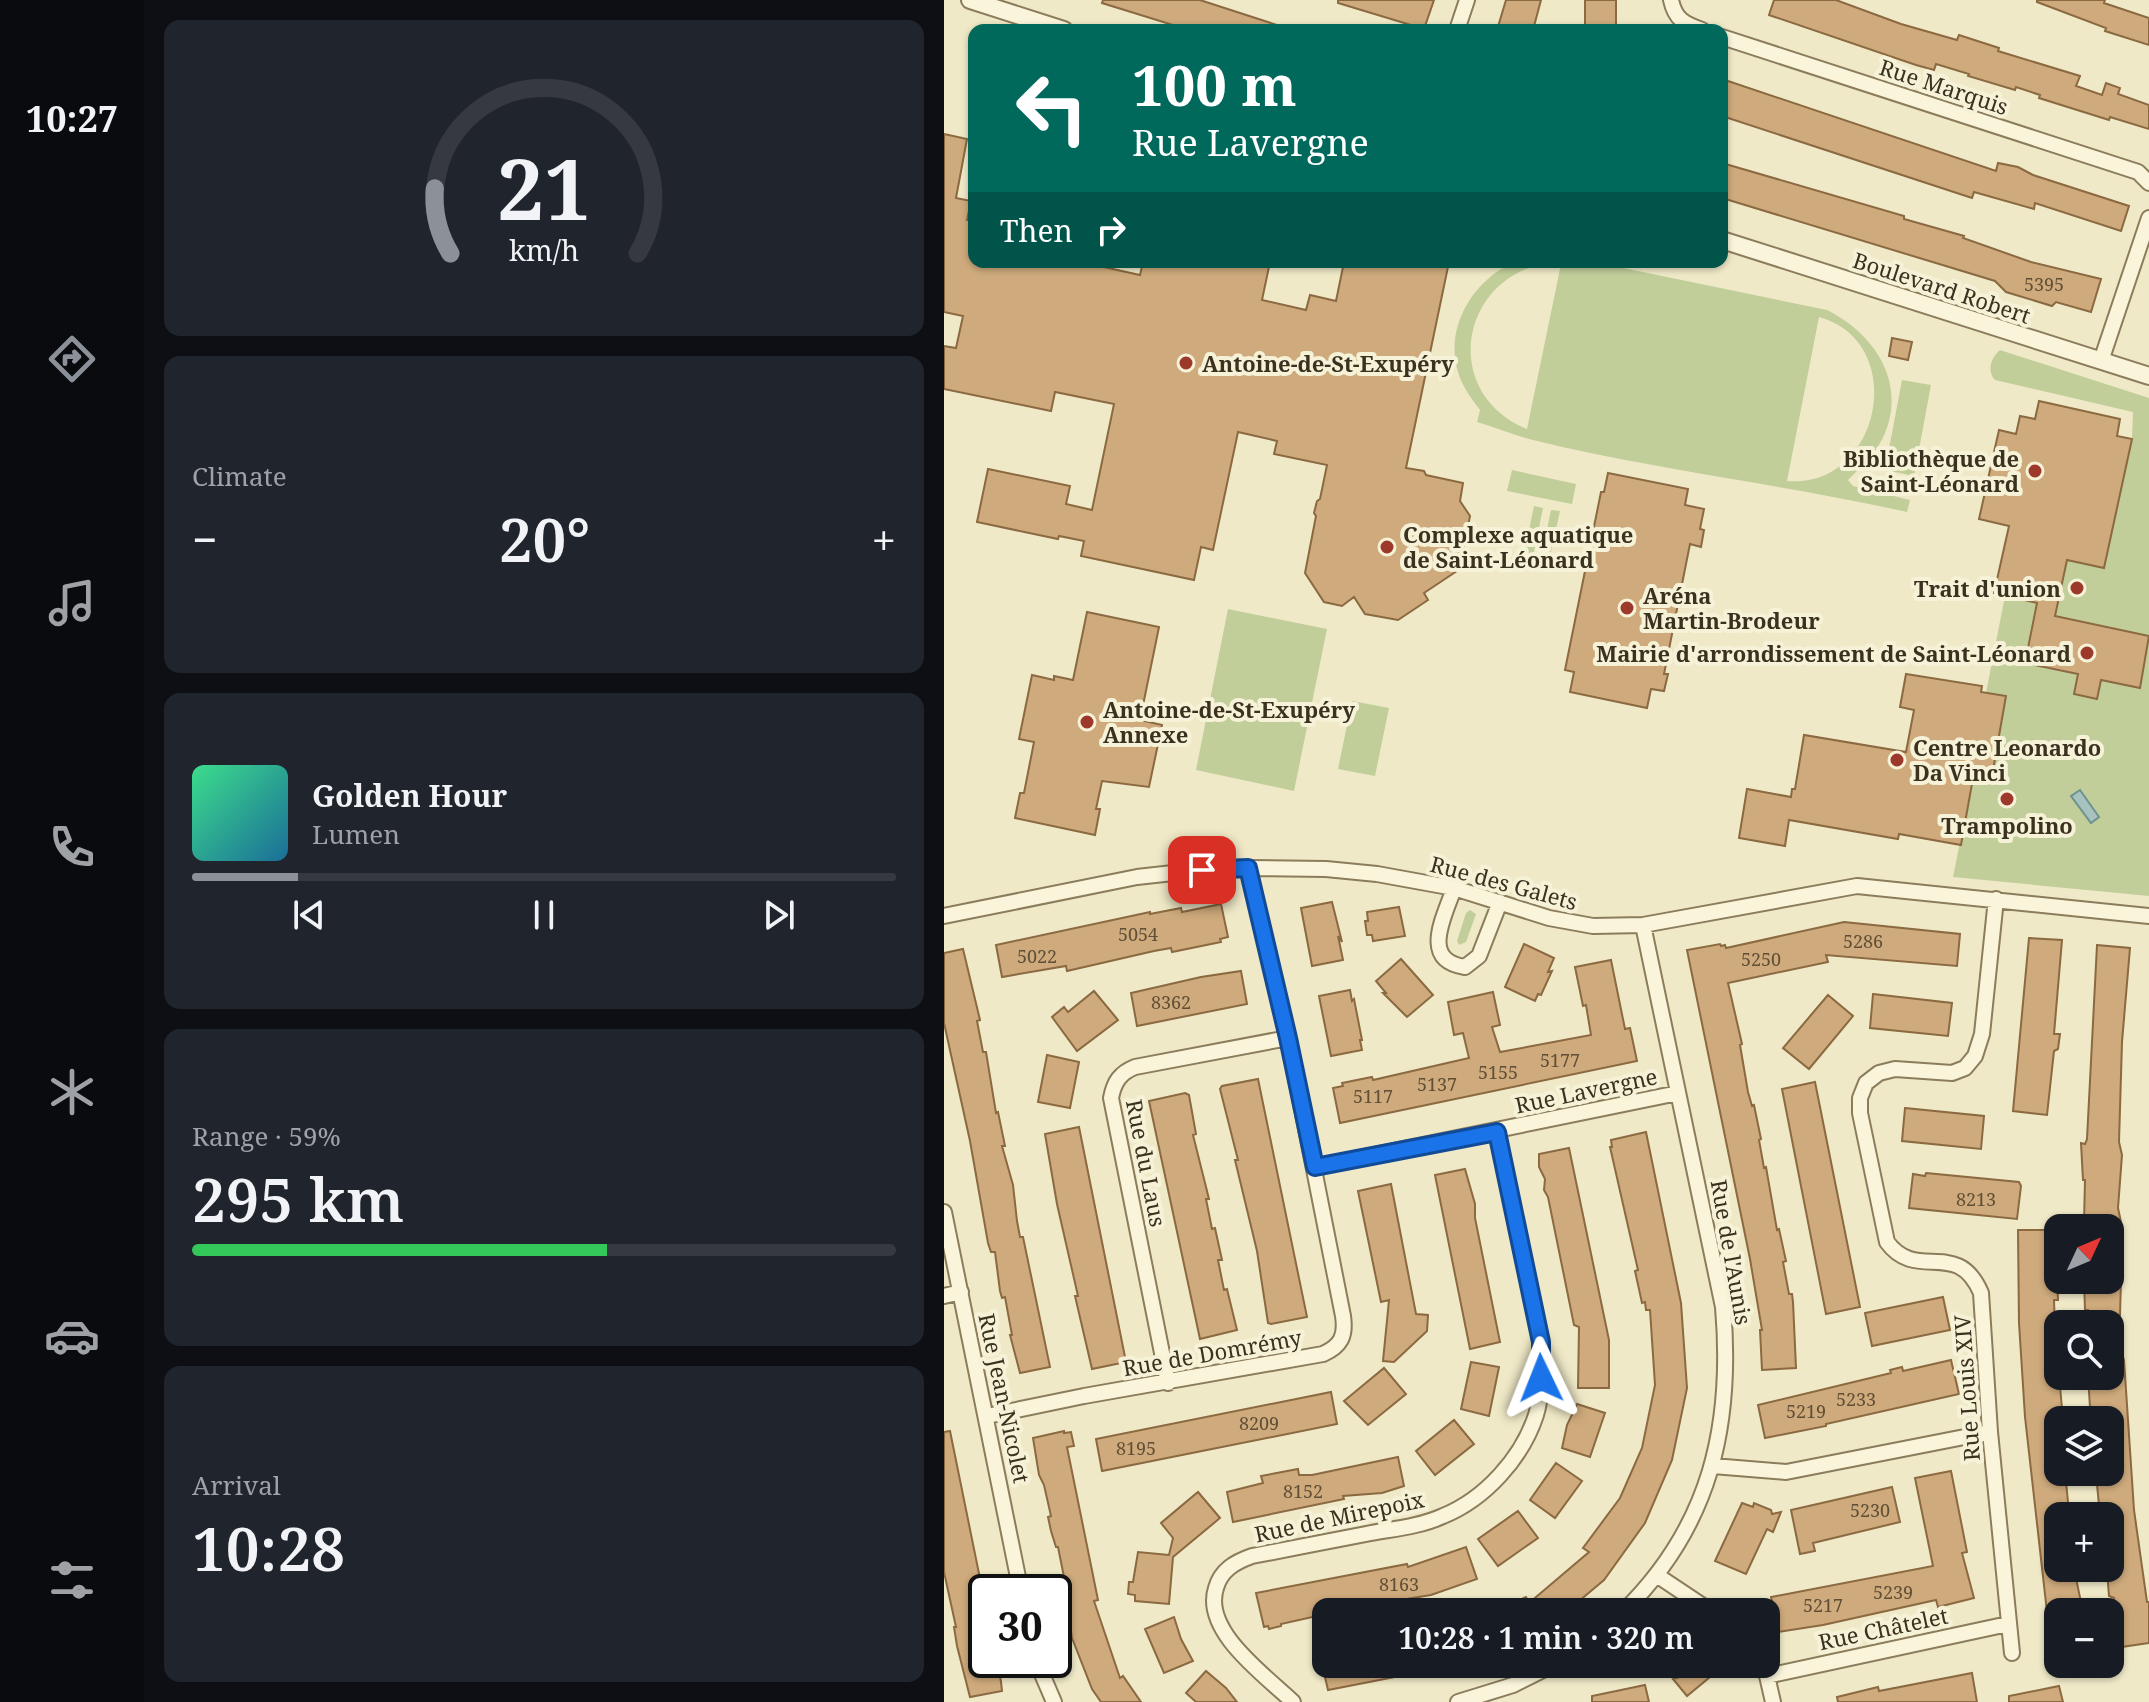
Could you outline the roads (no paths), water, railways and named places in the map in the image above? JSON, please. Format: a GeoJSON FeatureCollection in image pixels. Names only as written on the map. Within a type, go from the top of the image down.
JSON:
{"type":"FeatureCollection","features":[{"type":"Feature","properties":{"kind":"street"},"geometry":{"type":"LineString","coordinates":[[970,0],[1045,24]]}},
{"type":"Feature","properties":{"kind":"street"},"geometry":{"type":"LineString","coordinates":[[1459,24],[1467,0]]}},
{"type":"Feature","properties":{"kind":"street"},"geometry":{"type":"LineString","coordinates":[[1671,0],[1675,14],[1686,24]]}},
{"type":"Feature","properties":{"kind":"street","name":"Rue Marquis"},"geometry":{"type":"LineString","coordinates":[[1728,39],[2138,172],[2149,183]]}},
{"type":"Feature","properties":{"kind":"street"},"geometry":{"type":"LineString","coordinates":[[2101,361],[2149,218]]}},
{"type":"Feature","properties":{"kind":"street","name":"Boulevard Robert"},"geometry":{"type":"LineString","coordinates":[[1728,242],[2149,376]]}},
{"type":"Feature","properties":{"kind":"street","name":"Rue des Galets"},"geometry":{"type":"LineString","coordinates":[[944,916],[1137,877],[1248,868],[1377,874],[1454,888],[1593,926],[1643,925],[1846,886],[2149,916]]}},
{"type":"Feature","properties":{"kind":"street","name":"Rue de Domrémy"},"geometry":{"type":"LineString","coordinates":[[987,1416],[1323,1354],[1342,1341],[1345,1330],[1343,1316],[1315,1167],[1248,868]]}},
{"type":"Feature","properties":{"kind":"street"},"geometry":{"type":"LineString","coordinates":[[1454,888],[1437,938],[1445,959],[1454,965],[1465,967],[1479,956],[1500,902]]}},
{"type":"Feature","properties":{"kind":"street","name":"Rue Louis XIV"},"geometry":{"type":"LineString","coordinates":[[1996,899],[1982,1034],[1975,1056],[1965,1068],[1952,1073],[1895,1069],[1879,1073],[1866,1083],[1860,1098],[1860,1113],[1887,1242],[1894,1252],[1904,1258],[1960,1265],[1974,1278],[1981,1293],[1990,1432],[2012,1653]]}},
{"type":"Feature","properties":{"kind":"street","name":"Rue de l'Aunis"},"geometry":{"type":"LineString","coordinates":[[1637,1598],[1658,1576],[1692,1515],[1713,1466],[1721,1429],[1727,1349],[1723,1307],[1643,925]]}},
{"type":"Feature","properties":{"kind":"street","name":"Rue du Laus"},"geometry":{"type":"LineString","coordinates":[[1168,1383],[1111,1098],[1113,1087],[1118,1078],[1135,1067],[1288,1038]]}},
{"type":"Feature","properties":{"kind":"street","name":"Rue Lavergne"},"geometry":{"type":"LineString","coordinates":[[1315,1167],[1678,1093]]}},
{"type":"Feature","properties":{"kind":"street","name":"Rue de Mirepoix"},"geometry":{"type":"LineString","coordinates":[[1293,1702],[1235,1646],[1217,1623],[1213,1599],[1219,1579],[1227,1569],[1252,1556],[1443,1517],[1467,1503],[1512,1460],[1536,1413],[1541,1378],[1541,1342],[1497,1132]]}},
{"type":"Feature","properties":{"kind":"street","name":"Rue Jean-Nicolet"},"geometry":{"type":"LineString","coordinates":[[944,1212],[1018,1574]]}},
{"type":"Feature","properties":{"kind":"street"},"geometry":{"type":"LineString","coordinates":[[944,1296],[961,1292]]}},
{"type":"Feature","properties":{"kind":"street"},"geometry":{"type":"LineString","coordinates":[[1713,1466],[1786,1472],[1990,1432]]}},
{"type":"Feature","properties":{"kind":"street"},"geometry":{"type":"LineString","coordinates":[[1658,1576],[1691,1598]]}},
{"type":"Feature","properties":{"kind":"street","name":"Rue Châtelet"},"geometry":{"type":"LineString","coordinates":[[1780,1667],[2008,1624]]}},
{"type":"Feature","properties":{"kind":"street"},"geometry":{"type":"LineString","coordinates":[[1044,1678],[1054,1702]]}},
{"type":"Feature","properties":{"kind":"street"},"geometry":{"type":"LineString","coordinates":[[1458,1702],[1527,1678]]}},
{"type":"Feature","properties":{"kind":"street"},"geometry":{"type":"LineString","coordinates":[[1766,1678],[1773,1702]]}},
{"type":"Feature","properties":{"kind":"water"},"geometry":{"type":"Polygon","coordinates":[[[2080,790],[2099,817],[2091,823],[2071,796],[2080,790]]]}},
{"type":"Feature","properties":{"kind":"place","name":"Antoine-de-St-Exupéry"},"geometry":{"type":"Point","coordinates":[1186,363]}},
{"type":"Feature","properties":{"kind":"place","name":"Bibliothèque de Saint-Léonard"},"geometry":{"type":"Point","coordinates":[2035,471]}},
{"type":"Feature","properties":{"kind":"place","name":"Complexe aquatique de Saint-Léonard"},"geometry":{"type":"Point","coordinates":[1387,547]}},
{"type":"Feature","properties":{"kind":"place","name":"Trait d'union"},"geometry":{"type":"Point","coordinates":[2077,588]}},
{"type":"Feature","properties":{"kind":"place","name":"Aréna Martin-Brodeur"},"geometry":{"type":"Point","coordinates":[1627,608]}},
{"type":"Feature","properties":{"kind":"place","name":"Mairie d'arrondissement de Saint-Léonard"},"geometry":{"type":"Point","coordinates":[2087,653]}},
{"type":"Feature","properties":{"kind":"place","name":"Antoine-de-St-Exupéry Annexe"},"geometry":{"type":"Point","coordinates":[1087,722]}},
{"type":"Feature","properties":{"kind":"place","name":"Centre Leonardo Da Vinci"},"geometry":{"type":"Point","coordinates":[1897,760]}},
{"type":"Feature","properties":{"kind":"place","name":"Trampolino"},"geometry":{"type":"Point","coordinates":[2007,799]}}]}
